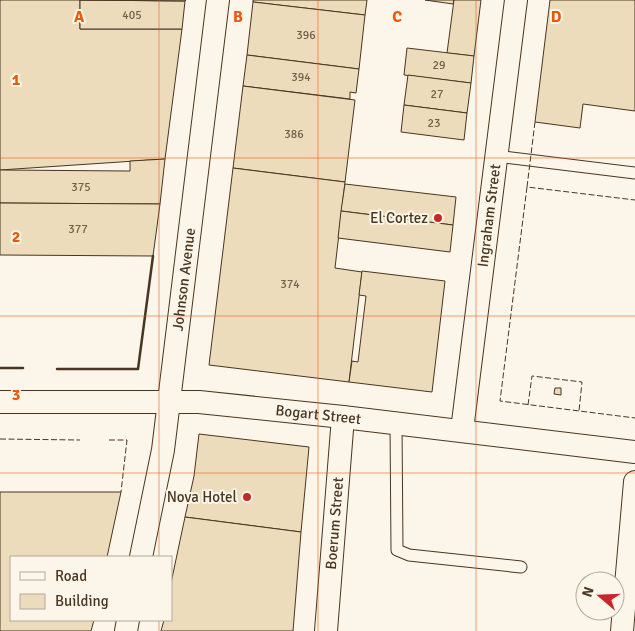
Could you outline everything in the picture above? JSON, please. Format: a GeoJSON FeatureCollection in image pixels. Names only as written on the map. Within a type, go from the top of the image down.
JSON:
{"type":"FeatureCollection","features":[{"type":"Feature","properties":{"kind":"street","name":"Johnson Avenue"},"geometry":{"type":"LineString","coordinates":[[141,556],[163,450],[170,402],[218,0]]}},
{"type":"Feature","properties":{"kind":"street","name":"Ingraham Street"},"geometry":{"type":"LineString","coordinates":[[462,430],[516,0]]}},
{"type":"Feature","properties":{"kind":"street","name":"Bogart Street"},"geometry":{"type":"LineString","coordinates":[[0,402],[199,402],[462,430],[635,452]]}},
{"type":"Feature","properties":{"kind":"street","name":"Boerum Street"},"geometry":{"type":"LineString","coordinates":[[326,631],[343,417]]}},
{"type":"Feature","properties":{"kind":"street"},"geometry":{"type":"LineString","coordinates":[[622,631],[635,482]]}},
{"type":"Feature","properties":{"kind":"lane"},"geometry":{"type":"LineString","coordinates":[[496,156],[635,173]]}},
{"type":"Feature","properties":{"kind":"lane"},"geometry":{"type":"LineString","coordinates":[[396,423],[397,550],[409,555],[521,567]]}},
{"type":"Feature","properties":{"kind":"building"},"geometry":{"type":"Polygon","coordinates":[[[0,0],[80,0],[80,29],[182,29],[165,159],[0,170],[0,0]]]}},
{"type":"Feature","properties":{"kind":"building"},"geometry":{"type":"Polygon","coordinates":[[[80,0],[185,1],[182,29],[80,29],[80,0]]]}},
{"type":"Feature","properties":{"kind":"building"},"geometry":{"type":"Polygon","coordinates":[[[80,0],[186,0],[185,1],[80,0]]]}},
{"type":"Feature","properties":{"kind":"building"},"geometry":{"type":"Polygon","coordinates":[[[253,0],[367,0],[365,15],[253,2],[253,0]]]}},
{"type":"Feature","properties":{"kind":"building"},"geometry":{"type":"Polygon","coordinates":[[[425,0],[454,0],[453,4],[425,0]]]}},
{"type":"Feature","properties":{"kind":"building"},"geometry":{"type":"Polygon","coordinates":[[[454,0],[481,0],[474,56],[447,53],[454,0]]]}},
{"type":"Feature","properties":{"kind":"building"},"geometry":{"type":"Polygon","coordinates":[[[550,0],[635,0],[635,111],[583,104],[580,128],[535,122],[550,0]]]}},
{"type":"Feature","properties":{"kind":"building"},"geometry":{"type":"Polygon","coordinates":[[[253,2],[365,15],[359,69],[247,55],[253,2]]]}},
{"type":"Feature","properties":{"kind":"building"},"geometry":{"type":"Polygon","coordinates":[[[407,48],[474,56],[471,83],[404,75],[407,48]]]}},
{"type":"Feature","properties":{"kind":"building"},"geometry":{"type":"Polygon","coordinates":[[[247,55],[359,69],[356,93],[350,92],[350,99],[243,86],[247,55]]]}},
{"type":"Feature","properties":{"kind":"building"},"geometry":{"type":"Polygon","coordinates":[[[408,75],[471,83],[467,113],[404,105],[408,75]]]}},
{"type":"Feature","properties":{"kind":"building"},"geometry":{"type":"Polygon","coordinates":[[[243,86],[355,100],[345,182],[233,168],[243,86]]]}},
{"type":"Feature","properties":{"kind":"building"},"geometry":{"type":"Polygon","coordinates":[[[404,105],[467,113],[464,140],[401,132],[404,105]]]}},
{"type":"Feature","properties":{"kind":"building"},"geometry":{"type":"Polygon","coordinates":[[[165,159],[160,204],[0,203],[0,170],[130,171],[130,161],[165,159]]]}},
{"type":"Feature","properties":{"kind":"building"},"geometry":{"type":"Polygon","coordinates":[[[233,168],[345,182],[335,268],[362,272],[349,382],[209,365],[233,168]]]}},
{"type":"Feature","properties":{"kind":"building"},"geometry":{"type":"Polygon","coordinates":[[[345,184],[456,197],[453,225],[341,211],[345,184]]]}},
{"type":"Feature","properties":{"kind":"building"},"geometry":{"type":"Polygon","coordinates":[[[0,203],[160,204],[153,256],[0,255],[0,203]]]}},
{"type":"Feature","properties":{"kind":"building"},"geometry":{"type":"Polygon","coordinates":[[[341,211],[453,225],[450,252],[338,238],[341,211]]]}},
{"type":"Feature","properties":{"kind":"building"},"geometry":{"type":"Polygon","coordinates":[[[362,271],[445,281],[432,392],[349,382],[352,361],[358,362],[366,296],[359,295],[362,271]]]}},
{"type":"Feature","properties":{"kind":"building"},"geometry":{"type":"Polygon","coordinates":[[[555,388],[561,388],[561,395],[554,394],[555,388]]]}},
{"type":"Feature","properties":{"kind":"building","name":"Nova Hotel"},"geometry":{"type":"Polygon","coordinates":[[[199,434],[309,447],[301,532],[185,517],[194,476],[199,434]]]}},
{"type":"Feature","properties":{"kind":"building"},"geometry":{"type":"Polygon","coordinates":[[[0,492],[121,492],[107,556],[10,556],[10,621],[94,621],[91,631],[0,631],[0,492]]]}},
{"type":"Feature","properties":{"kind":"building"},"geometry":{"type":"Polygon","coordinates":[[[185,517],[301,532],[293,631],[161,631],[164,621],[172,621],[172,578],[185,517]]]}},
{"type":"Feature","properties":{"kind":"fence"},"geometry":{"type":"LineString","coordinates":[[535,122],[527,187],[635,200]]}},
{"type":"Feature","properties":{"kind":"fence"},"geometry":{"type":"LineString","coordinates":[[527,187],[500,401],[635,418]]}},
{"type":"Feature","properties":{"kind":"fence"},"geometry":{"type":"LineString","coordinates":[[528,405],[532,376],[582,382],[579,411]]}},
{"type":"Feature","properties":{"kind":"fence"},"geometry":{"type":"LineString","coordinates":[[0,439],[80,440]]}},
{"type":"Feature","properties":{"kind":"fence"},"geometry":{"type":"LineString","coordinates":[[109,440],[127,440],[121,492]]}},
{"type":"Feature","properties":{"kind":"wall"},"geometry":{"type":"LineString","coordinates":[[57,369],[138,369],[153,256]]}},
{"type":"Feature","properties":{"kind":"wall"},"geometry":{"type":"LineString","coordinates":[[0,368],[23,368]]}},
{"type":"Feature","properties":{"kind":"place","name":"El Cortez"},"geometry":{"type":"Point","coordinates":[438,218]}},
{"type":"Feature","properties":{"kind":"place","name":"Nova Hotel"},"geometry":{"type":"Point","coordinates":[247,497]}}]}
